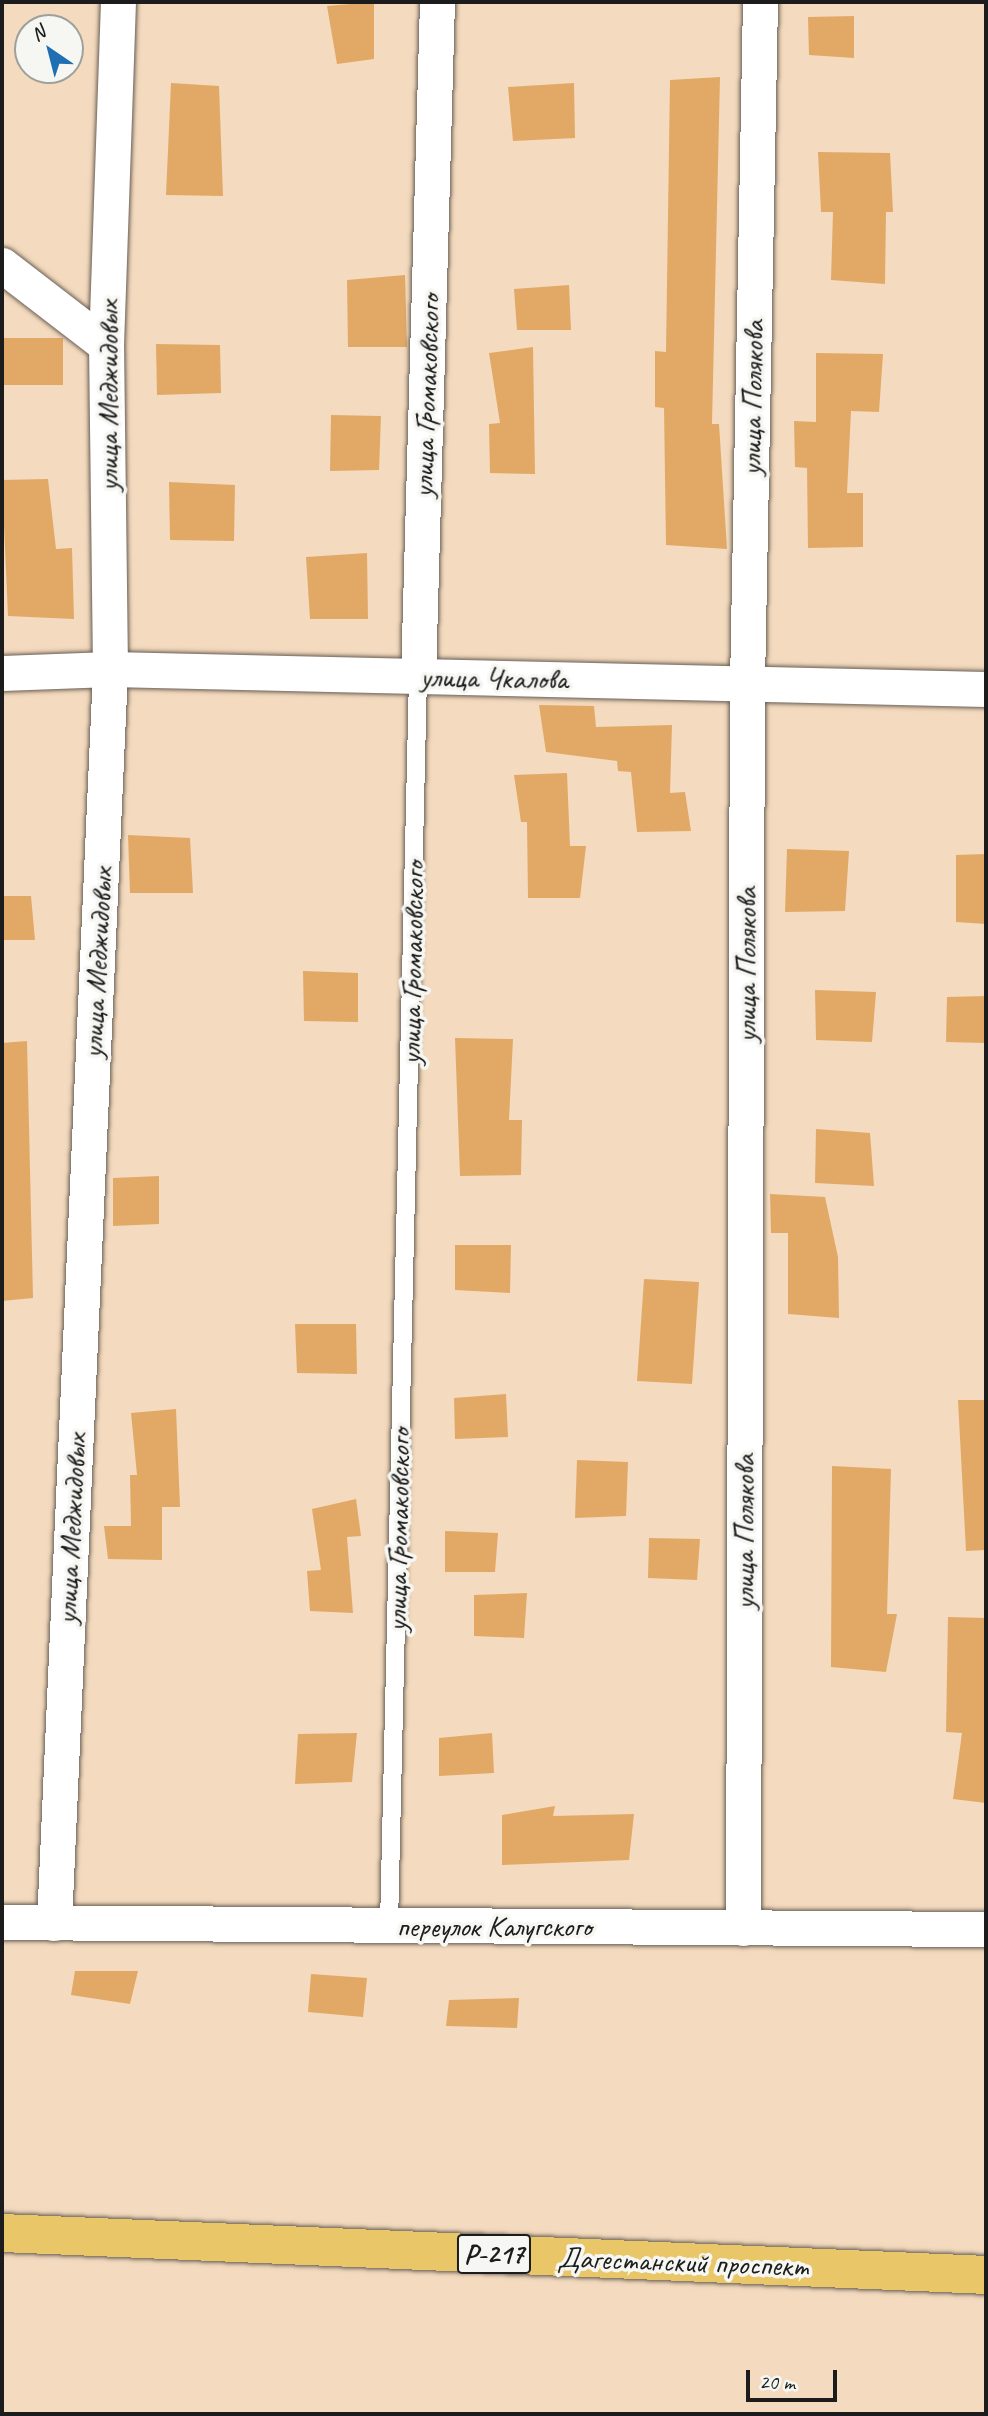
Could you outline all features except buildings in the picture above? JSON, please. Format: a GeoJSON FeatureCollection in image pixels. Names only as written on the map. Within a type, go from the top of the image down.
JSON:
{"type":"FeatureCollection","features":[{"type":"Feature","properties":{"kind":"highway","name":"Дагестанский проспект"},"geometry":{"type":"LineString","coordinates":[[2,2233],[986,2275]]}},
{"type":"Feature","properties":{"kind":"street","name":"улица Меджидовых"},"geometry":{"type":"LineString","coordinates":[[54,1923],[110,669],[106,345],[118,2]]}},
{"type":"Feature","properties":{"kind":"street","name":"улица Громаковского"},"geometry":{"type":"LineString","coordinates":[[418,677],[438,2]]}},
{"type":"Feature","properties":{"kind":"street","name":"улица Полякова"},"geometry":{"type":"LineString","coordinates":[[743,1928],[747,684],[760,2]]}},
{"type":"Feature","properties":{"kind":"street"},"geometry":{"type":"LineString","coordinates":[[2,265],[106,345]]}},
{"type":"Feature","properties":{"kind":"street","name":"улица Чкалова"},"geometry":{"type":"LineString","coordinates":[[2,673],[110,669],[986,689]]}},
{"type":"Feature","properties":{"kind":"street","name":"переулок Калугского"},"geometry":{"type":"LineString","coordinates":[[2,1923],[986,1929]]}},
{"type":"Feature","properties":{"kind":"lane","name":"улица Громаковского"},"geometry":{"type":"LineString","coordinates":[[389,1925],[418,677]]}}]}
